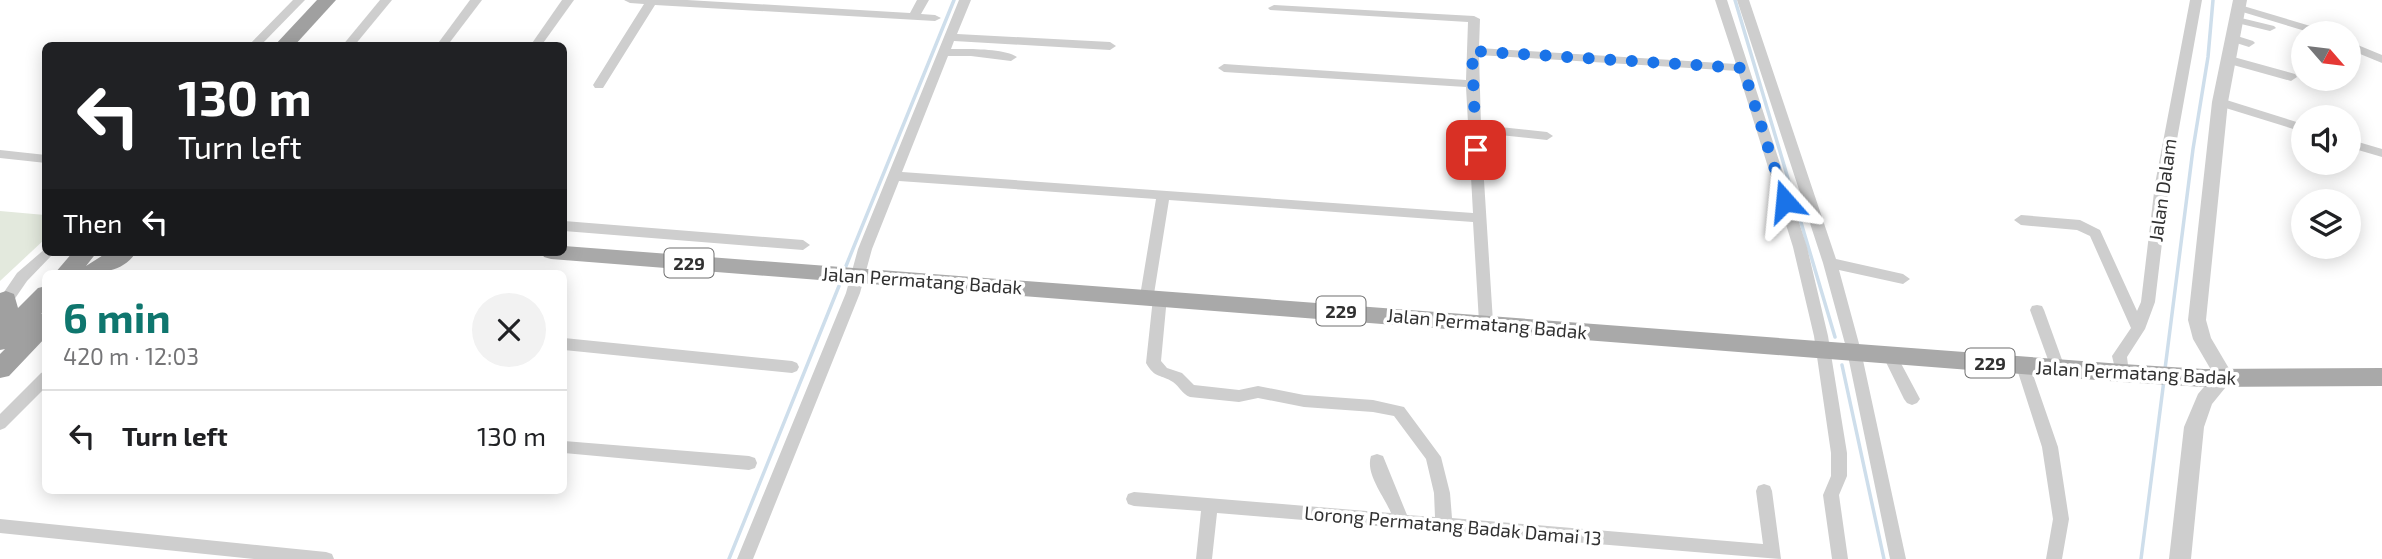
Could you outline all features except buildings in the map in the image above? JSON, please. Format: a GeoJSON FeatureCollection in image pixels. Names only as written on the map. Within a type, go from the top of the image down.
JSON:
{"type":"FeatureCollection","features":[{"type":"Feature","properties":{"kind":"highway"},"geometry":{"type":"LineString","coordinates":[[287,42],[327,0]]}},
{"type":"Feature","properties":{"kind":"highway"},"geometry":{"type":"LineString","coordinates":[[308,42],[346,0]]}},
{"type":"Feature","properties":{"kind":"highway"},"geometry":{"type":"LineString","coordinates":[[69,270],[82,256]]}},
{"type":"Feature","properties":{"kind":"highway"},"geometry":{"type":"LineString","coordinates":[[94,270],[106,256]]}},
{"type":"Feature","properties":{"kind":"highway"},"geometry":{"type":"LineString","coordinates":[[96,270],[119,256]]}},
{"type":"Feature","properties":{"kind":"highway"},"geometry":{"type":"LineString","coordinates":[[3,338],[42,298]]}},
{"type":"Feature","properties":{"kind":"highway"},"geometry":{"type":"LineString","coordinates":[[3,305],[3,338]]}},
{"type":"Feature","properties":{"kind":"highway"},"geometry":{"type":"LineString","coordinates":[[0,369],[42,325]]}},
{"type":"Feature","properties":{"kind":"main road","name":"Jalan Permatang Badak"},"geometry":{"type":"LineString","coordinates":[[567,253],[1153,296],[2023,366],[2183,376],[2381,380]]}},
{"type":"Feature","properties":{"kind":"street"},"geometry":{"type":"LineString","coordinates":[[257,42],[299,0]]}},
{"type":"Feature","properties":{"kind":"street"},"geometry":{"type":"LineString","coordinates":[[350,42],[386,0]]}},
{"type":"Feature","properties":{"kind":"street"},"geometry":{"type":"LineString","coordinates":[[444,42],[476,0]]}},
{"type":"Feature","properties":{"kind":"street"},"geometry":{"type":"LineString","coordinates":[[538,42],[568,0]]}},
{"type":"Feature","properties":{"kind":"street"},"geometry":{"type":"LineString","coordinates":[[630,0],[935,18]]}},
{"type":"Feature","properties":{"kind":"street"},"geometry":{"type":"LineString","coordinates":[[914,16],[923,0]]}},
{"type":"Feature","properties":{"kind":"street"},"geometry":{"type":"LineString","coordinates":[[745,559],[965,0]]}},
{"type":"Feature","properties":{"kind":"street"},"geometry":{"type":"LineString","coordinates":[[1721,0],[1800,247],[1823,349],[1839,453],[1839,476],[1830,495],[1840,559]]}},
{"type":"Feature","properties":{"kind":"street"},"geometry":{"type":"LineString","coordinates":[[1743,0],[1830,263],[1854,351],[1898,559]]}},
{"type":"Feature","properties":{"kind":"street","name":"Jalan Dalam"},"geometry":{"type":"LineString","coordinates":[[2129,373],[2119,356],[2138,329],[2148,302],[2162,184],[2196,0]]}},
{"type":"Feature","properties":{"kind":"street"},"geometry":{"type":"LineString","coordinates":[[599,85],[652,1]]}},
{"type":"Feature","properties":{"kind":"street"},"geometry":{"type":"LineString","coordinates":[[1275,8],[1474,19],[1472,84],[1486,322]]}},
{"type":"Feature","properties":{"kind":"street"},"geometry":{"type":"LineString","coordinates":[[2239,9],[2270,28]]}},
{"type":"Feature","properties":{"kind":"street"},"geometry":{"type":"LineString","coordinates":[[2239,9],[2291,24]]}},
{"type":"Feature","properties":{"kind":"street"},"geometry":{"type":"LineString","coordinates":[[2180,559],[2189,460],[2196,421],[2208,392],[2225,377],[2202,339],[2197,320],[2220,102],[2230,60],[2242,41],[2239,9]]}},
{"type":"Feature","properties":{"kind":"street"},"geometry":{"type":"LineString","coordinates":[[950,37],[1110,46]]}},
{"type":"Feature","properties":{"kind":"street"},"geometry":{"type":"LineString","coordinates":[[2361,50],[2382,59]]}},
{"type":"Feature","properties":{"kind":"street"},"geometry":{"type":"LineString","coordinates":[[1472,51],[1743,68]]}},
{"type":"Feature","properties":{"kind":"street"},"geometry":{"type":"LineString","coordinates":[[944,53],[971,52],[1011,57]]}},
{"type":"Feature","properties":{"kind":"street"},"geometry":{"type":"LineString","coordinates":[[2230,60],[2291,77]]}},
{"type":"Feature","properties":{"kind":"street"},"geometry":{"type":"LineString","coordinates":[[1224,68],[1472,84]]}},
{"type":"Feature","properties":{"kind":"street"},"geometry":{"type":"LineString","coordinates":[[2220,102],[2291,124]]}},
{"type":"Feature","properties":{"kind":"street"},"geometry":{"type":"LineString","coordinates":[[1475,128],[1547,136]]}},
{"type":"Feature","properties":{"kind":"street"},"geometry":{"type":"LineString","coordinates":[[2361,147],[2382,153]]}},
{"type":"Feature","properties":{"kind":"street"},"geometry":{"type":"LineString","coordinates":[[0,154],[42,159]]}},
{"type":"Feature","properties":{"kind":"street"},"geometry":{"type":"LineString","coordinates":[[895,176],[1480,218]]}},
{"type":"Feature","properties":{"kind":"street"},"geometry":{"type":"LineString","coordinates":[[1163,196],[1153,296],[1153,363],[1162,372],[1177,377],[1190,391],[1238,396],[1258,392],[1304,401],[1373,406],[1399,411],[1433,457],[1442,493],[1444,524]]}},
{"type":"Feature","properties":{"kind":"street"},"geometry":{"type":"LineString","coordinates":[[2021,220],[2080,225],[2095,233],[2138,329]]}},
{"type":"Feature","properties":{"kind":"street"},"geometry":{"type":"LineString","coordinates":[[567,226],[803,245]]}},
{"type":"Feature","properties":{"kind":"street"},"geometry":{"type":"LineString","coordinates":[[3,305],[22,277],[43,256]]}},
{"type":"Feature","properties":{"kind":"street"},"geometry":{"type":"LineString","coordinates":[[1830,263],[1903,279]]}},
{"type":"Feature","properties":{"kind":"street"},"geometry":{"type":"LineString","coordinates":[[2036,310],[2059,368]]}},
{"type":"Feature","properties":{"kind":"street"},"geometry":{"type":"LineString","coordinates":[[567,344],[792,367]]}},
{"type":"Feature","properties":{"kind":"street"},"geometry":{"type":"LineString","coordinates":[[1889,354],[1912,399]]}},
{"type":"Feature","properties":{"kind":"street"},"geometry":{"type":"LineString","coordinates":[[2023,366],[2050,447],[2061,519],[2054,559]]}},
{"type":"Feature","properties":{"kind":"street"},"geometry":{"type":"LineString","coordinates":[[0,424],[42,381]]}},
{"type":"Feature","properties":{"kind":"street"},"geometry":{"type":"LineString","coordinates":[[567,447],[749,463]]}},
{"type":"Feature","properties":{"kind":"street"},"geometry":{"type":"LineString","coordinates":[[1377,461],[1380,479],[1395,499],[1401,521]]}},
{"type":"Feature","properties":{"kind":"street"},"geometry":{"type":"LineString","coordinates":[[1764,491],[1773,556]]}},
{"type":"Feature","properties":{"kind":"street","name":"Lorong Permatang Badak Damai 13"},"geometry":{"type":"LineString","coordinates":[[1134,499],[1444,524],[1773,556]]}},
{"type":"Feature","properties":{"kind":"street"},"geometry":{"type":"LineString","coordinates":[[1204,559],[1210,505]]}},
{"type":"Feature","properties":{"kind":"street"},"geometry":{"type":"LineString","coordinates":[[0,526],[326,559]]}},
{"type":"Feature","properties":{"kind":"shaded area"},"geometry":{"type":"Polygon","coordinates":[[[0,211],[42,215],[42,242],[0,281],[0,211]]]}},
{"type":"Feature","properties":{"kind":"waterway"},"geometry":{"type":"LineString","coordinates":[[846,266],[954,0]]}},
{"type":"Feature","properties":{"kind":"waterway"},"geometry":{"type":"LineString","coordinates":[[1735,0],[1835,337]]}},
{"type":"Feature","properties":{"kind":"waterway"},"geometry":{"type":"LineString","coordinates":[[2165,369],[2193,149],[2208,57],[2213,0]]}},
{"type":"Feature","properties":{"kind":"waterway"},"geometry":{"type":"LineString","coordinates":[[729,559],[841,281]]}},
{"type":"Feature","properties":{"kind":"waterway"},"geometry":{"type":"LineString","coordinates":[[1842,365],[1884,559]]}},
{"type":"Feature","properties":{"kind":"waterway"},"geometry":{"type":"LineString","coordinates":[[2141,559],[2164,380]]}},
{"type":"Feature","properties":{"kind":"route"},"geometry":{"type":"LineString","coordinates":[[1476,150],[1472,51],[1743,68],[1785,201]]}}]}
